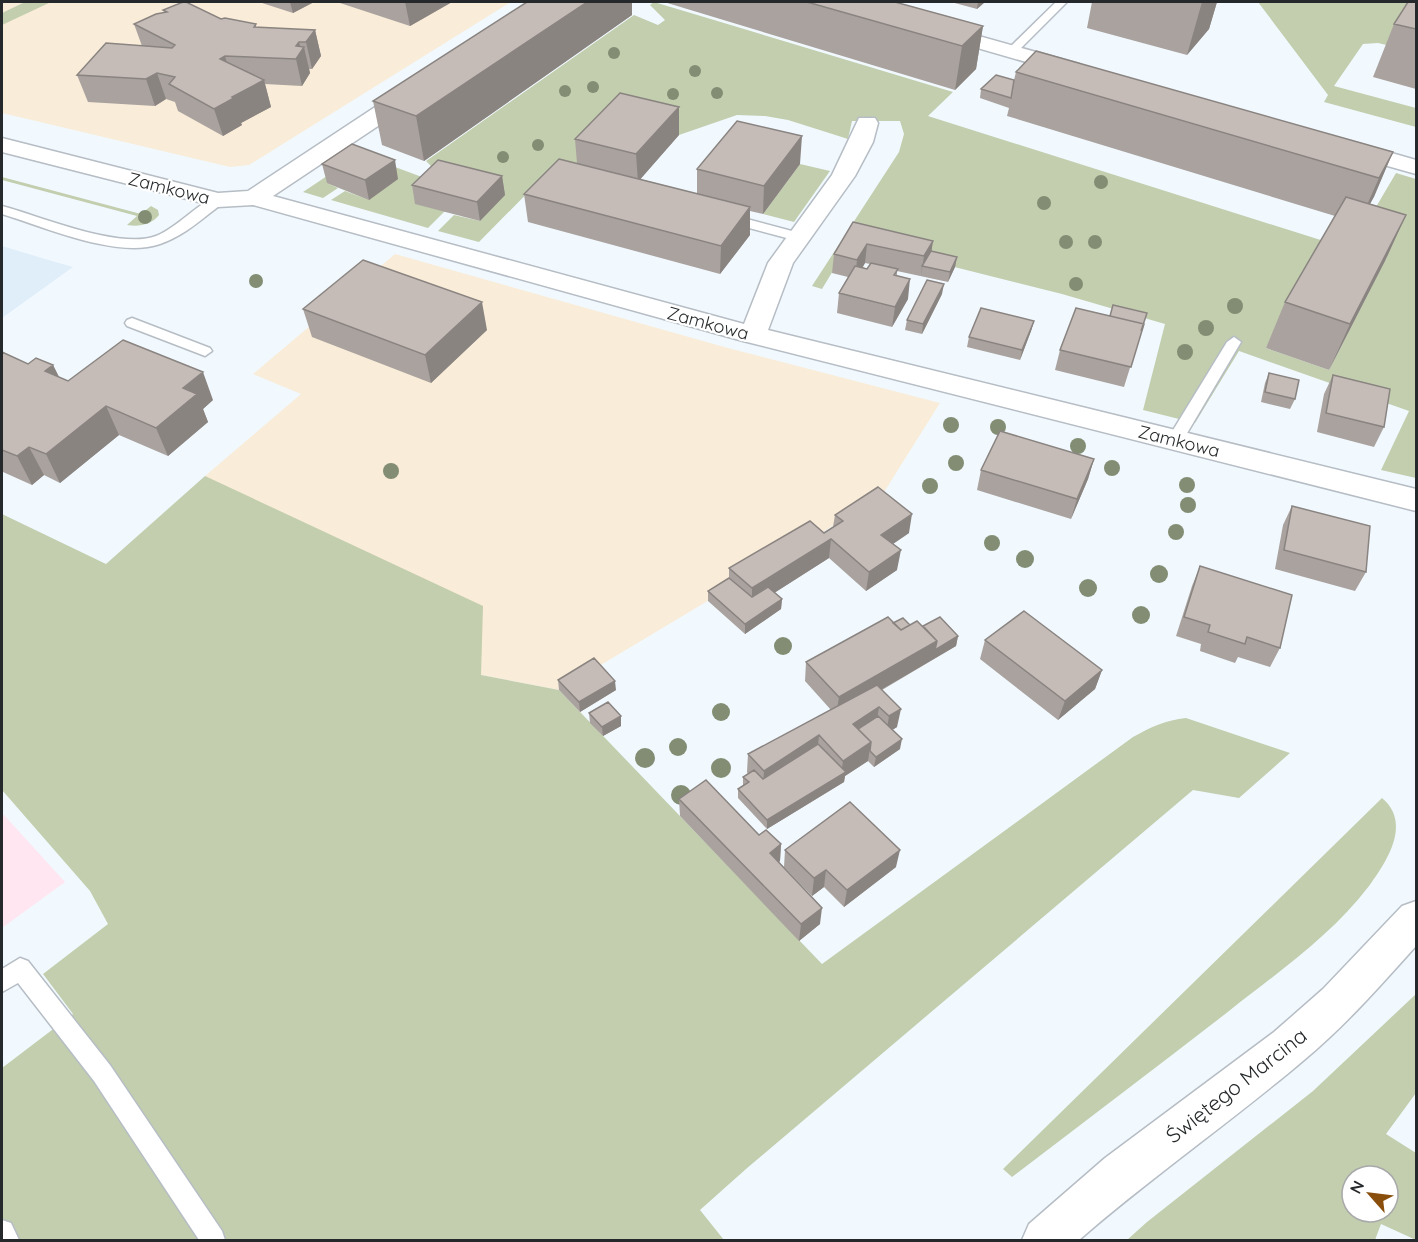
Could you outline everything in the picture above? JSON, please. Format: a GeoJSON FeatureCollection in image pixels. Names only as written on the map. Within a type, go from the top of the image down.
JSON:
{"type":"FeatureCollection","features":[{"type":"Feature","properties":{"kind":"street"},"geometry":{"type":"LineString","coordinates":[[913,24],[1088,74]]}},
{"type":"Feature","properties":{"kind":"street"},"geometry":{"type":"LineString","coordinates":[[254,198],[434,78]]}},
{"type":"Feature","properties":{"kind":"street"},"geometry":{"type":"LineString","coordinates":[[753,335],[784,256],[846,172],[861,143],[867,123]]}},
{"type":"Feature","properties":{"kind":"street"},"geometry":{"type":"LineString","coordinates":[[1324,141],[1416,167]]}},
{"type":"Feature","properties":{"kind":"street","name":"Zamkowa"},"geometry":{"type":"LineString","coordinates":[[2,145],[218,200],[254,198],[753,335],[1416,500]]}},
{"type":"Feature","properties":{"kind":"street","name":"Świętego Marcina"},"geometry":{"type":"LineString","coordinates":[[1046,1240],[1121,1174],[1289,1046],[1354,987],[1416,919]]}},
{"type":"Feature","properties":{"kind":"lane"},"geometry":{"type":"LineString","coordinates":[[1011,52],[1062,2]]}},
{"type":"Feature","properties":{"kind":"lane"},"geometry":{"type":"LineString","coordinates":[[2,210],[132,244],[148,243],[170,235],[218,200]]}},
{"type":"Feature","properties":{"kind":"lane"},"geometry":{"type":"LineString","coordinates":[[717,216],[798,237]]}},
{"type":"Feature","properties":{"kind":"lane"},"geometry":{"type":"LineString","coordinates":[[132,323],[204,351]]}},
{"type":"Feature","properties":{"kind":"lane"},"geometry":{"type":"LineString","coordinates":[[1175,440],[1234,342]]}},
{"type":"Feature","properties":{"kind":"lane"},"geometry":{"type":"LineString","coordinates":[[2,982],[20,968],[102,1072],[213,1240]]}},
{"type":"Feature","properties":{"kind":"lane"},"geometry":{"type":"LineString","coordinates":[[2,1232],[7,1240]]}},
{"type":"Feature","properties":{"kind":"shaded area"},"geometry":{"type":"Polygon","coordinates":[[[2,2],[511,2],[249,165],[230,167],[2,113],[2,2]]]}},
{"type":"Feature","properties":{"kind":"shaded area"},"geometry":{"type":"Polygon","coordinates":[[[2,246],[52,261],[73,267],[2,318],[2,246]]]}},
{"type":"Feature","properties":{"kind":"shaded area"},"geometry":{"type":"Polygon","coordinates":[[[395,254],[728,348],[940,403],[881,497],[559,690],[481,675],[205,476],[301,394],[253,374],[395,254]]]}},
{"type":"Feature","properties":{"kind":"shaded area"},"geometry":{"type":"Polygon","coordinates":[[[4,815],[65,882],[2,928],[2,816],[4,815]]]}},
{"type":"Feature","properties":{"kind":"green space"},"geometry":{"type":"Polygon","coordinates":[[[25,2],[51,2],[2,25],[2,13],[25,2]]]}},
{"type":"Feature","properties":{"kind":"green space"},"geometry":{"type":"Polygon","coordinates":[[[654,2],[953,92],[928,116],[1327,242],[1266,348],[1329,370],[1387,257],[1353,246],[1396,173],[1416,179],[1416,478],[1381,470],[1409,411],[1239,351],[1195,423],[1143,410],[1165,324],[1062,294],[851,241],[822,289],[812,286],[899,152],[904,134],[900,121],[852,121],[848,139],[788,120],[765,116],[737,115],[679,135],[621,121],[578,167],[558,162],[479,242],[438,231],[454,215],[480,221],[504,195],[444,212],[428,228],[331,200],[345,191],[369,200],[327,183],[338,188],[323,198],[303,192],[360,154],[430,180],[438,173],[426,161],[634,15],[658,25],[665,20],[650,5],[654,2]]]}},
{"type":"Feature","properties":{"kind":"green space"},"geometry":{"type":"Polygon","coordinates":[[[1258,2],[1414,2],[1416,52],[1378,43],[1363,44],[1334,86],[1416,108],[1416,127],[1324,102],[1328,95],[1258,2]]]}},
{"type":"Feature","properties":{"kind":"green space"},"geometry":{"type":"Polygon","coordinates":[[[800,164],[830,171],[794,222],[763,214],[800,164]]]}},
{"type":"Feature","properties":{"kind":"green space"},"geometry":{"type":"Polygon","coordinates":[[[2,177],[141,214],[151,206],[158,210],[159,215],[144,225],[127,225],[137,216],[2,180],[2,177]]]}},
{"type":"Feature","properties":{"kind":"green space"},"geometry":{"type":"Polygon","coordinates":[[[205,476],[483,606],[481,675],[559,690],[822,964],[1133,737],[1152,727],[1186,718],[1290,753],[1239,798],[1193,790],[746,1169],[700,1210],[724,1240],[2,1240],[2,1068],[73,1014],[43,974],[108,924],[90,891],[2,790],[2,514],[106,564],[205,476]]]}},
{"type":"Feature","properties":{"kind":"green space"},"geometry":{"type":"Polygon","coordinates":[[[1382,798],[1391,808],[1395,819],[1394,842],[1369,886],[1338,921],[1285,968],[1012,1177],[1003,1169],[1382,798]]]}},
{"type":"Feature","properties":{"kind":"green space"},"geometry":{"type":"Polygon","coordinates":[[[1416,994],[1416,1093],[1386,1134],[1416,1153],[1416,1240],[1381,1224],[1375,1240],[1127,1240],[1313,1091],[1416,994]]]}},
{"type":"Feature","properties":{"kind":"building"},"geometry":{"type":"Polygon","coordinates":[[[183,2],[221,19],[256,24],[254,27],[315,30],[306,42],[299,42],[296,46],[304,47],[296,59],[225,56],[220,59],[264,80],[214,109],[169,84],[175,77],[157,73],[146,79],[77,75],[106,43],[172,48],[175,45],[134,24],[156,14],[167,12],[163,10],[183,2]]]}},
{"type":"Feature","properties":{"kind":"building"},"geometry":{"type":"Polygon","coordinates":[[[527,2],[587,2],[416,116],[373,101],[527,2]]]}},
{"type":"Feature","properties":{"kind":"building"},"geometry":{"type":"Polygon","coordinates":[[[807,2],[895,2],[983,26],[962,46],[807,2]]]}},
{"type":"Feature","properties":{"kind":"building"},"geometry":{"type":"Polygon","coordinates":[[[1408,2],[1416,2],[1416,29],[1394,24],[1408,2]]]}},
{"type":"Feature","properties":{"kind":"building"},"geometry":{"type":"Polygon","coordinates":[[[1036,51],[1393,152],[1379,178],[1016,72],[1036,51]]]}},
{"type":"Feature","properties":{"kind":"building"},"geometry":{"type":"Polygon","coordinates":[[[996,75],[1014,80],[1011,98],[981,89],[996,75]]]}},
{"type":"Feature","properties":{"kind":"building"},"geometry":{"type":"Polygon","coordinates":[[[620,93],[679,107],[636,154],[575,139],[620,93]]]}},
{"type":"Feature","properties":{"kind":"building"},"geometry":{"type":"Polygon","coordinates":[[[737,121],[802,136],[764,186],[697,169],[737,121]]]}},
{"type":"Feature","properties":{"kind":"building"},"geometry":{"type":"Polygon","coordinates":[[[352,144],[395,160],[365,180],[322,164],[352,144]]]}},
{"type":"Feature","properties":{"kind":"building"},"geometry":{"type":"Polygon","coordinates":[[[559,159],[750,207],[721,246],[524,194],[559,159]]]}},
{"type":"Feature","properties":{"kind":"building"},"geometry":{"type":"Polygon","coordinates":[[[438,160],[502,176],[477,202],[412,185],[438,160]]]}},
{"type":"Feature","properties":{"kind":"building"},"geometry":{"type":"Polygon","coordinates":[[[1346,197],[1406,215],[1350,324],[1285,302],[1346,197]]]}},
{"type":"Feature","properties":{"kind":"building"},"geometry":{"type":"Polygon","coordinates":[[[853,222],[933,241],[924,256],[867,244],[857,260],[834,254],[853,222]]]}},
{"type":"Feature","properties":{"kind":"building"},"geometry":{"type":"Polygon","coordinates":[[[931,251],[957,257],[950,272],[922,266],[931,251]]]}},
{"type":"Feature","properties":{"kind":"building"},"geometry":{"type":"Polygon","coordinates":[[[363,260],[482,302],[425,355],[303,309],[363,260]]]}},
{"type":"Feature","properties":{"kind":"building"},"geometry":{"type":"Polygon","coordinates":[[[871,263],[898,269],[894,275],[910,279],[895,307],[839,293],[855,266],[867,269],[871,263]]]}},
{"type":"Feature","properties":{"kind":"building"},"geometry":{"type":"Polygon","coordinates":[[[927,280],[944,284],[923,324],[907,320],[927,280]]]}},
{"type":"Feature","properties":{"kind":"building"},"geometry":{"type":"Polygon","coordinates":[[[1113,305],[1147,313],[1143,324],[1110,316],[1113,305]]]}},
{"type":"Feature","properties":{"kind":"building"},"geometry":{"type":"Polygon","coordinates":[[[981,308],[1034,321],[1022,350],[969,337],[981,308]]]}},
{"type":"Feature","properties":{"kind":"building"},"geometry":{"type":"Polygon","coordinates":[[[1076,308],[1144,324],[1131,367],[1060,350],[1076,308]]]}},
{"type":"Feature","properties":{"kind":"building"},"geometry":{"type":"Polygon","coordinates":[[[123,340],[203,372],[183,388],[197,394],[156,428],[106,406],[46,454],[29,447],[17,456],[2,450],[2,352],[28,364],[36,358],[53,365],[45,371],[68,381],[123,340]]]}},
{"type":"Feature","properties":{"kind":"building"},"geometry":{"type":"Polygon","coordinates":[[[1269,373],[1299,380],[1295,399],[1265,392],[1269,373]]]}},
{"type":"Feature","properties":{"kind":"building"},"geometry":{"type":"Polygon","coordinates":[[[1333,375],[1390,389],[1384,427],[1326,413],[1333,375]]]}},
{"type":"Feature","properties":{"kind":"building"},"geometry":{"type":"Polygon","coordinates":[[[1000,431],[1094,459],[1077,499],[981,470],[1000,431]]]}},
{"type":"Feature","properties":{"kind":"building"},"geometry":{"type":"Polygon","coordinates":[[[878,487],[912,514],[881,535],[901,550],[869,572],[831,539],[752,588],[729,568],[810,521],[824,533],[843,521],[835,515],[878,487]]]}},
{"type":"Feature","properties":{"kind":"building"},"geometry":{"type":"Polygon","coordinates":[[[1292,506],[1370,526],[1366,572],[1284,550],[1292,506]]]}},
{"type":"Feature","properties":{"kind":"building"},"geometry":{"type":"Polygon","coordinates":[[[1200,566],[1292,595],[1280,648],[1247,637],[1245,644],[1208,632],[1210,625],[1184,617],[1200,566]]]}},
{"type":"Feature","properties":{"kind":"building"},"geometry":{"type":"Polygon","coordinates":[[[729,578],[752,597],[768,587],[782,599],[745,624],[708,591],[729,578]]]}},
{"type":"Feature","properties":{"kind":"building"},"geometry":{"type":"Polygon","coordinates":[[[1024,611],[1102,670],[1065,701],[985,640],[1024,611]]]}},
{"type":"Feature","properties":{"kind":"building"},"geometry":{"type":"Polygon","coordinates":[[[888,617],[901,630],[917,621],[937,641],[839,697],[806,662],[888,617]]]}},
{"type":"Feature","properties":{"kind":"building"},"geometry":{"type":"Polygon","coordinates":[[[940,617],[958,636],[935,650],[937,641],[923,626],[940,617]]]}},
{"type":"Feature","properties":{"kind":"building"},"geometry":{"type":"Polygon","coordinates":[[[903,618],[910,625],[901,630],[893,623],[903,618]]]}},
{"type":"Feature","properties":{"kind":"building"},"geometry":{"type":"Polygon","coordinates":[[[594,658],[615,681],[579,702],[558,680],[594,658]]]}},
{"type":"Feature","properties":{"kind":"building"},"geometry":{"type":"Polygon","coordinates":[[[877,685],[901,709],[889,716],[879,707],[853,724],[871,742],[843,761],[819,735],[764,771],[748,754],[877,685]]]}},
{"type":"Feature","properties":{"kind":"building"},"geometry":{"type":"Polygon","coordinates":[[[608,702],[621,716],[602,727],[589,713],[608,702]]]}},
{"type":"Feature","properties":{"kind":"building"},"geometry":{"type":"Polygon","coordinates":[[[878,716],[902,739],[876,757],[870,751],[871,742],[858,729],[878,716]]]}},
{"type":"Feature","properties":{"kind":"building"},"geometry":{"type":"Polygon","coordinates":[[[818,744],[846,772],[767,820],[738,789],[749,782],[743,777],[754,770],[763,779],[818,744]]]}},
{"type":"Feature","properties":{"kind":"building"},"geometry":{"type":"Polygon","coordinates":[[[706,780],[759,835],[766,830],[781,844],[770,853],[822,908],[801,924],[679,799],[706,780]]]}},
{"type":"Feature","properties":{"kind":"building"},"geometry":{"type":"Polygon","coordinates":[[[850,802],[900,850],[847,890],[826,870],[814,878],[785,850],[850,802]]]}}]}
